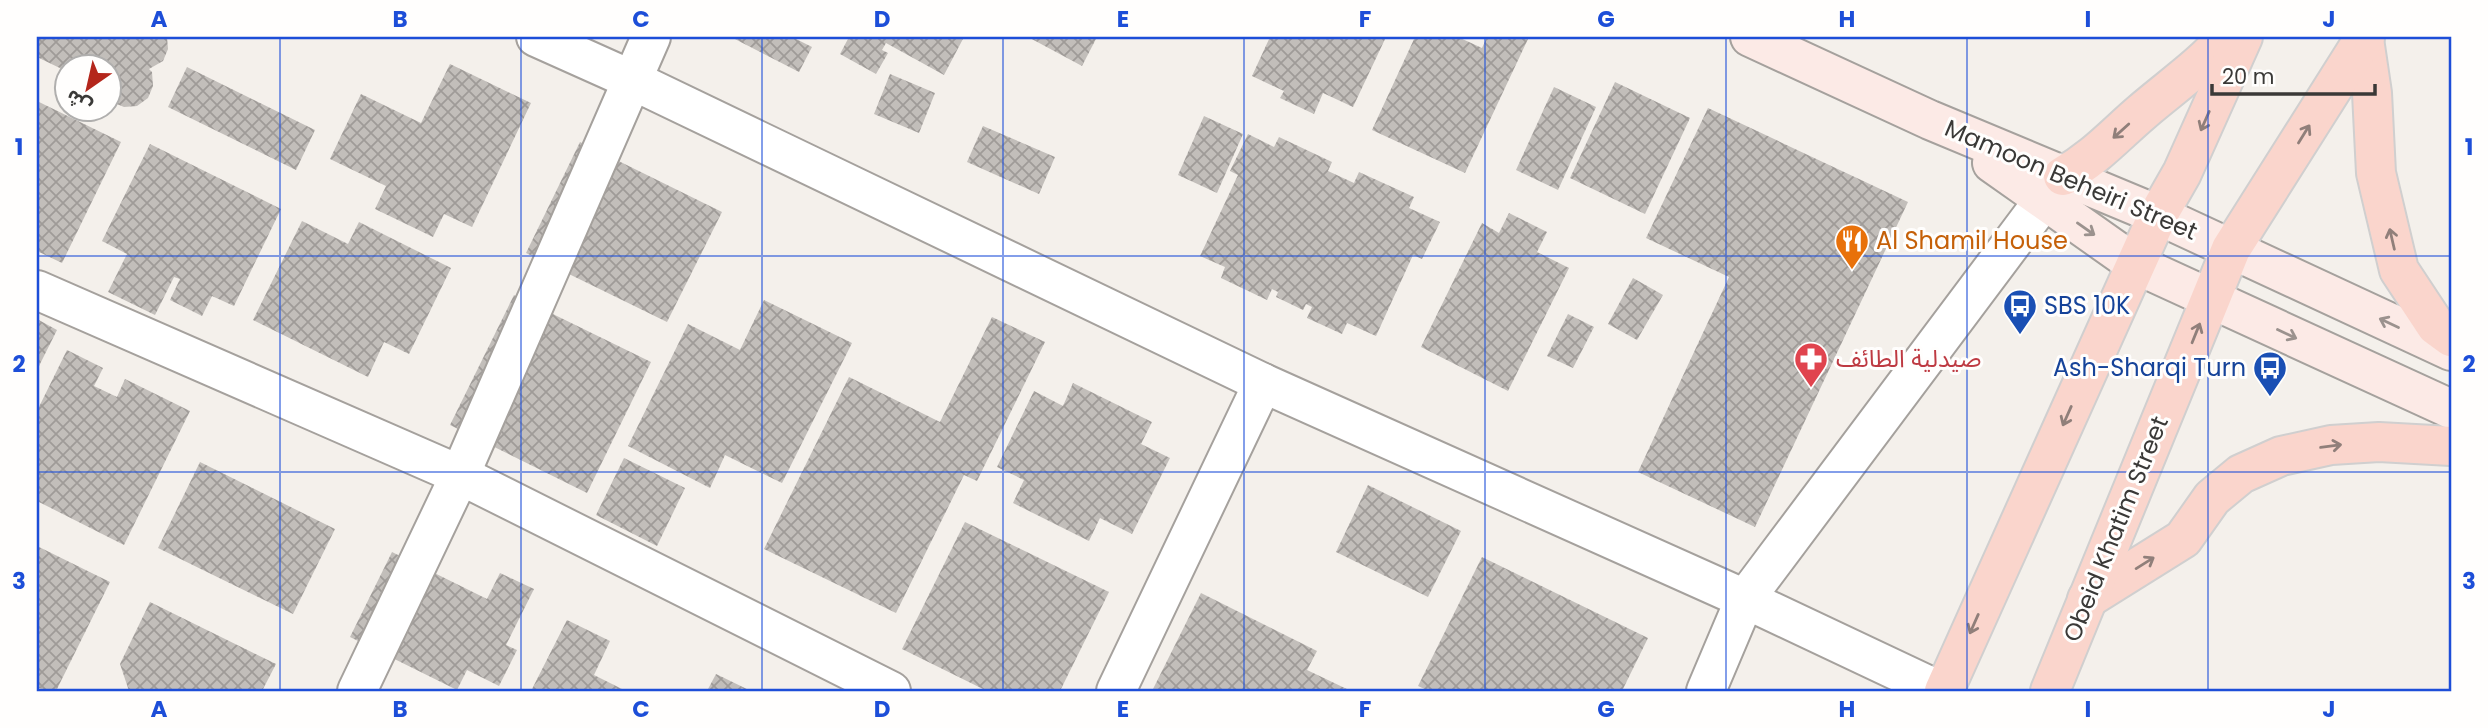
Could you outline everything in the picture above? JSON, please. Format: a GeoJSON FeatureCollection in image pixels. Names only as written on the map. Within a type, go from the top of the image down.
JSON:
{"type":"FeatureCollection","features":[{"type":"Feature","properties":{"kind":"main road"},"geometry":{"type":"LineString","coordinates":[[2054,188],[2190,73],[2227,37]]}},
{"type":"Feature","properties":{"kind":"main road"},"geometry":{"type":"LineString","coordinates":[[1942,691],[2158,215],[2182,173],[2243,37]]}},
{"type":"Feature","properties":{"kind":"main road"},"geometry":{"type":"LineString","coordinates":[[2365,38],[2372,93],[2376,173],[2399,271],[2436,326],[2451,337]]}},
{"type":"Feature","properties":{"kind":"main road","name":"Obeid Khatim Street"},"geometry":{"type":"LineString","coordinates":[[2050,691],[2231,249],[2365,38]]}},
{"type":"Feature","properties":{"kind":"main road"},"geometry":{"type":"LineString","coordinates":[[2087,599],[2183,540],[2212,498],[2241,474],[2281,457],[2331,445],[2379,442],[2451,446]]}},
{"type":"Feature","properties":{"kind":"street"},"geometry":{"type":"LineString","coordinates":[[536,37],[632,80],[1263,383],[1745,599],[1942,691]]}},
{"type":"Feature","properties":{"kind":"street"},"geometry":{"type":"LineString","coordinates":[[357,691],[460,475],[651,37]]}},
{"type":"Feature","properties":{"kind":"street","name":"Mamoon Beheiri Street"},"geometry":{"type":"LineString","coordinates":[[1750,37],[1930,120],[2054,188],[2136,264],[2451,409]]}},
{"type":"Feature","properties":{"kind":"street"},"geometry":{"type":"LineString","coordinates":[[1706,691],[1745,599],[2054,188]]}},
{"type":"Feature","properties":{"kind":"street","name":"Mamoon Beheiri Street"},"geometry":{"type":"LineString","coordinates":[[2054,188],[2158,215],[2451,351]]}},
{"type":"Feature","properties":{"kind":"street"},"geometry":{"type":"LineString","coordinates":[[37,290],[460,475],[891,691]]}},
{"type":"Feature","properties":{"kind":"street"},"geometry":{"type":"LineString","coordinates":[[1116,691],[1263,383]]}},
{"type":"Feature","properties":{"kind":"building"},"geometry":{"type":"Polygon","coordinates":[[[37,37],[167,37],[168,49],[163,61],[149,69],[152,72],[153,86],[148,98],[137,106],[122,106],[122,52],[52,52],[52,64],[37,57],[37,37]]]}},
{"type":"Feature","properties":{"kind":"building"},"geometry":{"type":"Polygon","coordinates":[[[731,37],[792,37],[812,47],[799,72],[731,37]]]}},
{"type":"Feature","properties":{"kind":"building"},"geometry":{"type":"Polygon","coordinates":[[[849,37],[964,37],[944,75],[886,43],[882,50],[888,53],[876,74],[840,54],[849,37]]]}},
{"type":"Feature","properties":{"kind":"building"},"geometry":{"type":"Polygon","coordinates":[[[1028,37],[1097,37],[1082,66],[1028,37]]]}},
{"type":"Feature","properties":{"kind":"building"},"geometry":{"type":"Polygon","coordinates":[[[1270,37],[1386,37],[1353,107],[1323,93],[1314,114],[1280,98],[1284,91],[1252,76],[1270,37]]]}},
{"type":"Feature","properties":{"kind":"building"},"geometry":{"type":"Polygon","coordinates":[[[1415,37],[1458,37],[1482,48],[1487,37],[1528,39],[1465,173],[1372,130],[1415,37]]]}},
{"type":"Feature","properties":{"kind":"building"},"geometry":{"type":"Polygon","coordinates":[[[450,64],[531,103],[472,227],[444,214],[433,237],[375,209],[386,186],[330,159],[361,94],[421,123],[450,64]]]}},
{"type":"Feature","properties":{"kind":"building"},"geometry":{"type":"Polygon","coordinates":[[[187,67],[315,130],[296,170],[168,107],[187,67]]]}},
{"type":"Feature","properties":{"kind":"building"},"geometry":{"type":"Polygon","coordinates":[[[890,74],[935,93],[919,133],[874,114],[890,74]]]}},
{"type":"Feature","properties":{"kind":"building"},"geometry":{"type":"Polygon","coordinates":[[[1615,82],[1690,118],[1645,214],[1570,178],[1615,82]]]}},
{"type":"Feature","properties":{"kind":"building"},"geometry":{"type":"Polygon","coordinates":[[[1554,87],[1596,107],[1558,190],[1516,170],[1554,87]]]}},
{"type":"Feature","properties":{"kind":"building"},"geometry":{"type":"Polygon","coordinates":[[[37,101],[52,108],[52,122],[80,122],[121,142],[62,263],[37,251],[37,101]]]}},
{"type":"Feature","properties":{"kind":"building"},"geometry":{"type":"Polygon","coordinates":[[[1708,108],[1908,202],[1755,527],[1638,472],[1729,277],[1646,238],[1708,108]]]}},
{"type":"Feature","properties":{"kind":"building"},"geometry":{"type":"Polygon","coordinates":[[[1204,116],[1243,134],[1217,193],[1178,175],[1204,116]]]}},
{"type":"Feature","properties":{"kind":"building"},"geometry":{"type":"Polygon","coordinates":[[[983,126],[1055,157],[1039,194],[967,162],[983,126]]]}},
{"type":"Feature","properties":{"kind":"building"},"geometry":{"type":"Polygon","coordinates":[[[1248,134],[1274,147],[1279,137],[1332,162],[1328,171],[1354,183],[1359,172],[1414,197],[1409,208],[1440,222],[1422,259],[1413,255],[1376,336],[1347,323],[1342,334],[1307,318],[1312,307],[1306,304],[1303,310],[1276,297],[1278,292],[1272,289],[1267,300],[1221,278],[1225,267],[1200,256],[1238,175],[1230,171],[1248,134]]]}},
{"type":"Feature","properties":{"kind":"building"},"geometry":{"type":"Polygon","coordinates":[[[580,142],[722,212],[667,322],[526,253],[580,142]]]}},
{"type":"Feature","properties":{"kind":"building"},"geometry":{"type":"Polygon","coordinates":[[[150,144],[281,209],[234,306],[212,296],[202,316],[170,300],[180,279],[174,277],[155,315],[108,292],[127,254],[102,241],[150,144]]]}},
{"type":"Feature","properties":{"kind":"building"},"geometry":{"type":"Polygon","coordinates":[[[1509,213],[1547,232],[1537,252],[1569,268],[1508,391],[1421,347],[1482,223],[1499,233],[1509,213]]]}},
{"type":"Feature","properties":{"kind":"building"},"geometry":{"type":"Polygon","coordinates":[[[302,221],[348,244],[359,222],[451,268],[409,354],[384,342],[368,377],[253,320],[302,221]]]}},
{"type":"Feature","properties":{"kind":"building"},"geometry":{"type":"Polygon","coordinates":[[[1633,278],[1663,295],[1637,340],[1608,324],[1633,278]]]}},
{"type":"Feature","properties":{"kind":"building"},"geometry":{"type":"Polygon","coordinates":[[[514,295],[651,362],[587,493],[450,425],[514,295]]]}},
{"type":"Feature","properties":{"kind":"building"},"geometry":{"type":"Polygon","coordinates":[[[764,300],[852,343],[782,483],[725,455],[710,488],[628,446],[688,324],[740,350],[764,300]]]}},
{"type":"Feature","properties":{"kind":"building"},"geometry":{"type":"Polygon","coordinates":[[[1568,314],[1594,327],[1573,368],[1547,356],[1568,314]]]}},
{"type":"Feature","properties":{"kind":"building"},"geometry":{"type":"Polygon","coordinates":[[[992,317],[1045,342],[977,481],[964,475],[896,613],[764,549],[849,377],[940,422],[992,317]]]}},
{"type":"Feature","properties":{"kind":"building"},"geometry":{"type":"Polygon","coordinates":[[[37,319],[57,330],[37,370],[37,319]]]}},
{"type":"Feature","properties":{"kind":"building"},"geometry":{"type":"Polygon","coordinates":[[[67,350],[103,368],[94,386],[117,397],[125,379],[190,411],[124,545],[37,501],[37,411],[67,350]]]}},
{"type":"Feature","properties":{"kind":"building"},"geometry":{"type":"Polygon","coordinates":[[[1073,383],[1152,422],[1141,444],[1170,458],[1132,534],[1100,518],[1089,541],[1013,503],[1024,480],[997,467],[1034,391],[1063,406],[1073,383]]]}},
{"type":"Feature","properties":{"kind":"building"},"geometry":{"type":"Polygon","coordinates":[[[624,458],[685,488],[657,546],[596,515],[624,458]]]}},
{"type":"Feature","properties":{"kind":"building"},"geometry":{"type":"Polygon","coordinates":[[[200,462],[335,529],[293,614],[158,548],[200,462]]]}},
{"type":"Feature","properties":{"kind":"building"},"geometry":{"type":"Polygon","coordinates":[[[1368,485],[1461,531],[1428,597],[1336,552],[1368,485]]]}},
{"type":"Feature","properties":{"kind":"building"},"geometry":{"type":"Polygon","coordinates":[[[965,522],[1109,592],[1060,691],[987,691],[902,649],[965,522]]]}},
{"type":"Feature","properties":{"kind":"building"},"geometry":{"type":"Polygon","coordinates":[[[37,546],[110,582],[56,691],[37,687],[37,546]]]}},
{"type":"Feature","properties":{"kind":"building"},"geometry":{"type":"Polygon","coordinates":[[[392,552],[487,599],[500,573],[534,589],[506,645],[517,650],[499,686],[467,670],[457,690],[350,637],[392,552]]]}},
{"type":"Feature","properties":{"kind":"building"},"geometry":{"type":"Polygon","coordinates":[[[1482,557],[1648,638],[1622,691],[1429,691],[1418,686],[1482,557]]]}},
{"type":"Feature","properties":{"kind":"building"},"geometry":{"type":"Polygon","coordinates":[[[1201,593],[1317,651],[1307,670],[1351,691],[1152,691],[1201,593]]]}},
{"type":"Feature","properties":{"kind":"building"},"geometry":{"type":"Polygon","coordinates":[[[150,602],[276,664],[262,691],[129,691],[120,664],[150,602]]]}},
{"type":"Feature","properties":{"kind":"building"},"geometry":{"type":"Polygon","coordinates":[[[567,620],[610,641],[594,675],[626,691],[531,691],[567,620]]]}},
{"type":"Feature","properties":{"kind":"building"},"geometry":{"type":"Polygon","coordinates":[[[716,674],[751,691],[707,691],[716,674]]]}},
{"type":"Feature","properties":{"kind":"place","name":"Al Shamil House"},"geometry":{"type":"Point","coordinates":[1852,271]}},
{"type":"Feature","properties":{"kind":"place","name":"SBS 10K"},"geometry":{"type":"Point","coordinates":[2020,336]}},
{"type":"Feature","properties":{"kind":"place","name":"صيدلية الطائف"},"geometry":{"type":"Point","coordinates":[1811,389]}},
{"type":"Feature","properties":{"kind":"place","name":"Ash-Sharqi Turn"},"geometry":{"type":"Point","coordinates":[2270,398]}}]}
